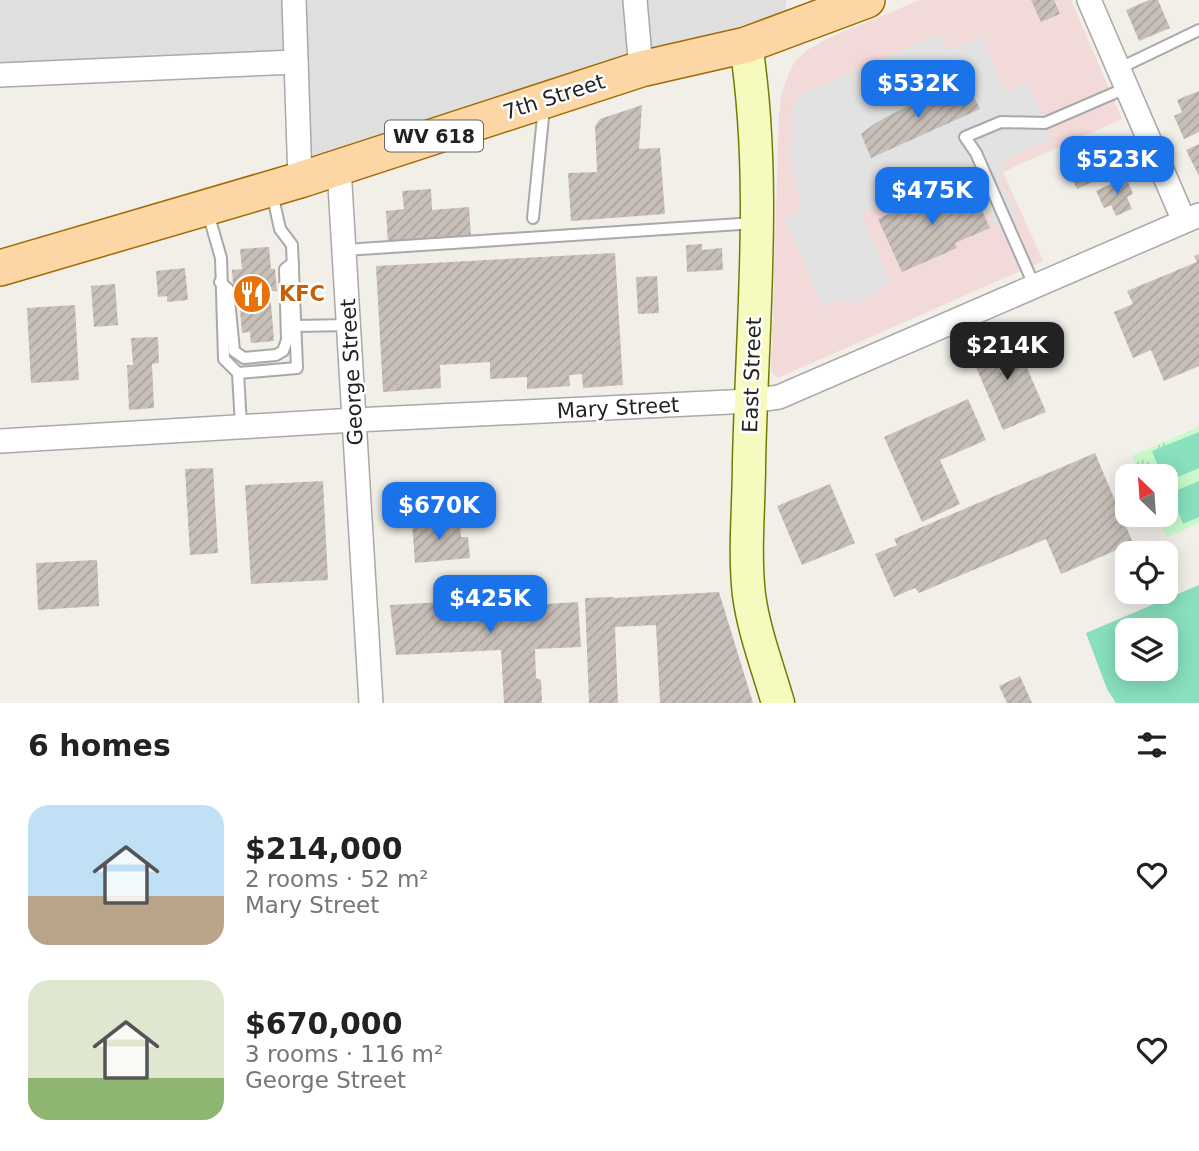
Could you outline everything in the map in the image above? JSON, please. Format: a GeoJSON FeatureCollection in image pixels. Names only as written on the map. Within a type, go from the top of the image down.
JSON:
{"type":"FeatureCollection","features":[{"type":"Feature","properties":{"kind":"main road","name":"7th Street"},"geometry":{"type":"LineString","coordinates":[[0,268],[286,184],[641,69],[746,45],[867,0]]}},
{"type":"Feature","properties":{"kind":"main road","name":"East Street"},"geometry":{"type":"LineString","coordinates":[[746,45],[754,95],[757,223],[750,401],[749,595],[757,634],[778,703]]}},
{"type":"Feature","properties":{"kind":"street"},"geometry":{"type":"LineString","coordinates":[[286,184],[296,62],[293,0]]}},
{"type":"Feature","properties":{"kind":"street"},"geometry":{"type":"LineString","coordinates":[[635,0],[641,69]]}},
{"type":"Feature","properties":{"kind":"street"},"geometry":{"type":"LineString","coordinates":[[1089,0],[1122,78],[1192,218]]}},
{"type":"Feature","properties":{"kind":"street"},"geometry":{"type":"LineString","coordinates":[[0,75],[296,62]]}},
{"type":"Feature","properties":{"kind":"street","name":"George Street"},"geometry":{"type":"LineString","coordinates":[[339,167],[371,703]]}},
{"type":"Feature","properties":{"kind":"street","name":"Mary Street"},"geometry":{"type":"LineString","coordinates":[[0,441],[241,426],[750,401],[779,397],[1192,218]]}},
{"type":"Feature","properties":{"kind":"lane"},"geometry":{"type":"LineString","coordinates":[[1034,285],[976,153],[965,137],[1001,121],[1045,122],[1199,30]]}},
{"type":"Feature","properties":{"kind":"lane"},"geometry":{"type":"LineString","coordinates":[[533,218],[545,100]]}},
{"type":"Feature","properties":{"kind":"lane"},"geometry":{"type":"LineString","coordinates":[[238,373],[297,368],[292,245],[280,229],[286,184]]}},
{"type":"Feature","properties":{"kind":"lane"},"geometry":{"type":"LineString","coordinates":[[206,208],[221,258],[224,359],[238,373],[241,426]]}},
{"type":"Feature","properties":{"kind":"lane"},"geometry":{"type":"LineString","coordinates":[[345,250],[757,223]]}},
{"type":"Feature","properties":{"kind":"lane"},"geometry":{"type":"LineString","coordinates":[[220,282],[228,289],[234,351],[244,358],[276,355],[283,351],[287,340],[285,269],[293,263]]}},
{"type":"Feature","properties":{"kind":"lane"},"geometry":{"type":"LineString","coordinates":[[295,326],[350,325]]}},
{"type":"Feature","properties":{"kind":"shaded area"},"geometry":{"type":"Polygon","coordinates":[[[0,0],[786,0],[786,30],[314,175],[295,62],[0,75],[0,0]]]}},
{"type":"Feature","properties":{"kind":"shaded area"},"geometry":{"type":"Polygon","coordinates":[[[920,0],[1071,0],[1122,119],[1003,172],[1043,261],[778,378],[771,372],[779,116],[781,95],[789,73],[795,61],[807,50],[831,37],[920,0]]]}},
{"type":"Feature","properties":{"kind":"shaded area"},"geometry":{"type":"Polygon","coordinates":[[[940,34],[947,51],[984,35],[985,44],[1005,91],[1028,82],[1052,139],[1008,159],[1001,167],[1000,177],[1018,218],[996,228],[968,167],[861,213],[891,283],[854,304],[844,298],[823,307],[785,219],[802,211],[790,155],[792,110],[799,95],[940,34]]]}},
{"type":"Feature","properties":{"kind":"green space"},"geometry":{"type":"Polygon","coordinates":[[[1199,427],[1199,523],[1167,537],[1162,527],[1178,527],[1178,464],[1136,464],[1132,456],[1199,427]]]}},
{"type":"Feature","properties":{"kind":"green space"},"geometry":{"type":"Polygon","coordinates":[[[1199,432],[1199,468],[1178,477],[1178,464],[1157,464],[1152,451],[1199,432]]]}},
{"type":"Feature","properties":{"kind":"green space"},"geometry":{"type":"Polygon","coordinates":[[[1199,481],[1199,517],[1183,524],[1178,512],[1178,490],[1199,481]]]}},
{"type":"Feature","properties":{"kind":"green space"},"geometry":{"type":"Polygon","coordinates":[[[1199,585],[1199,703],[1116,703],[1107,689],[1086,633],[1115,621],[1115,681],[1178,681],[1178,618],[1121,618],[1154,604],[1178,604],[1178,594],[1199,585]]]}},
{"type":"Feature","properties":{"kind":"building"},"geometry":{"type":"Polygon","coordinates":[[[1031,0],[1054,0],[1060,14],[1041,22],[1031,0]]]}},
{"type":"Feature","properties":{"kind":"building"},"geometry":{"type":"Polygon","coordinates":[[[1149,0],[1158,0],[1170,28],[1139,41],[1126,10],[1149,0]]]}},
{"type":"Feature","properties":{"kind":"building"},"geometry":{"type":"Polygon","coordinates":[[[970,88],[980,109],[871,158],[861,134],[877,122],[919,100],[970,88]]]}},
{"type":"Feature","properties":{"kind":"building"},"geometry":{"type":"Polygon","coordinates":[[[1199,91],[1199,132],[1184,139],[1174,116],[1182,112],[1177,100],[1199,91]]]}},
{"type":"Feature","properties":{"kind":"building"},"geometry":{"type":"Polygon","coordinates":[[[642,105],[639,149],[660,148],[665,214],[571,221],[568,173],[597,172],[595,126],[600,119],[642,105]]]}},
{"type":"Feature","properties":{"kind":"building"},"geometry":{"type":"Polygon","coordinates":[[[1111,143],[1123,168],[1077,189],[1065,164],[1111,143]]]}},
{"type":"Feature","properties":{"kind":"building"},"geometry":{"type":"Polygon","coordinates":[[[1199,144],[1199,176],[1186,150],[1199,144]]]}},
{"type":"Feature","properties":{"kind":"building"},"geometry":{"type":"Polygon","coordinates":[[[1126,177],[1133,194],[1127,197],[1132,209],[1116,216],[1111,205],[1104,208],[1096,191],[1126,177]]]}},
{"type":"Feature","properties":{"kind":"building"},"geometry":{"type":"Polygon","coordinates":[[[949,185],[951,191],[963,186],[973,209],[980,206],[990,228],[955,243],[957,248],[902,272],[878,219],[949,185]]]}},
{"type":"Feature","properties":{"kind":"building"},"geometry":{"type":"Polygon","coordinates":[[[431,189],[432,210],[469,207],[471,237],[388,243],[386,211],[404,209],[402,191],[431,189]]]}},
{"type":"Feature","properties":{"kind":"building"},"geometry":{"type":"Polygon","coordinates":[[[702,244],[702,250],[722,248],[723,270],[687,272],[686,245],[702,244]]]}},
{"type":"Feature","properties":{"kind":"building","name":"KFC"},"geometry":{"type":"Polygon","coordinates":[[[269,247],[277,291],[270,291],[274,341],[251,343],[250,332],[242,333],[239,297],[234,297],[232,270],[242,269],[240,249],[269,247]]]}},
{"type":"Feature","properties":{"kind":"building"},"geometry":{"type":"Polygon","coordinates":[[[615,253],[623,385],[583,388],[582,374],[569,375],[570,386],[527,389],[527,377],[490,379],[490,362],[440,365],[441,388],[383,392],[376,266],[615,253]]]}},
{"type":"Feature","properties":{"kind":"building"},"geometry":{"type":"Polygon","coordinates":[[[1199,254],[1199,366],[1164,381],[1151,350],[1133,358],[1114,312],[1133,304],[1127,291],[1197,262],[1194,256],[1199,254]]]}},
{"type":"Feature","properties":{"kind":"building"},"geometry":{"type":"Polygon","coordinates":[[[185,268],[188,300],[167,302],[167,296],[158,297],[156,271],[185,268]]]}},
{"type":"Feature","properties":{"kind":"building"},"geometry":{"type":"Polygon","coordinates":[[[657,276],[659,313],[638,314],[636,277],[657,276]]]}},
{"type":"Feature","properties":{"kind":"building"},"geometry":{"type":"Polygon","coordinates":[[[115,284],[118,325],[94,327],[91,286],[115,284]]]}},
{"type":"Feature","properties":{"kind":"building"},"geometry":{"type":"Polygon","coordinates":[[[75,305],[79,380],[31,383],[27,308],[75,305]]]}},
{"type":"Feature","properties":{"kind":"building"},"geometry":{"type":"Polygon","coordinates":[[[1012,333],[1046,412],[1003,430],[969,351],[1012,333]]]}},
{"type":"Feature","properties":{"kind":"building"},"geometry":{"type":"Polygon","coordinates":[[[158,337],[159,363],[152,364],[154,408],[129,410],[127,365],[133,365],[131,338],[158,337]]]}},
{"type":"Feature","properties":{"kind":"building"},"geometry":{"type":"Polygon","coordinates":[[[968,399],[986,440],[940,460],[960,504],[922,522],[884,437],[968,399]]]}},
{"type":"Feature","properties":{"kind":"building"},"geometry":{"type":"Polygon","coordinates":[[[1095,453],[1115,500],[1115,527],[1126,527],[1132,541],[1115,541],[1115,551],[1061,574],[1046,539],[919,593],[915,588],[894,597],[875,554],[897,545],[894,539],[1095,453]]]}},
{"type":"Feature","properties":{"kind":"building"},"geometry":{"type":"Polygon","coordinates":[[[213,468],[218,553],[190,555],[185,469],[213,468]]]}},
{"type":"Feature","properties":{"kind":"building"},"geometry":{"type":"Polygon","coordinates":[[[323,481],[328,580],[251,584],[245,485],[323,481]]]}},
{"type":"Feature","properties":{"kind":"building"},"geometry":{"type":"Polygon","coordinates":[[[830,484],[855,543],[802,565],[777,506],[830,484]]]}},
{"type":"Feature","properties":{"kind":"building"},"geometry":{"type":"Polygon","coordinates":[[[460,520],[461,537],[468,537],[470,558],[415,563],[412,523],[460,520]]]}},
{"type":"Feature","properties":{"kind":"building"},"geometry":{"type":"Polygon","coordinates":[[[97,560],[99,606],[38,610],[36,563],[97,560]]]}},
{"type":"Feature","properties":{"kind":"building"},"geometry":{"type":"Polygon","coordinates":[[[719,592],[753,703],[660,703],[656,625],[615,627],[618,703],[589,703],[585,598],[719,592]]]}},
{"type":"Feature","properties":{"kind":"building"},"geometry":{"type":"Polygon","coordinates":[[[478,600],[478,603],[529,600],[530,605],[578,602],[581,647],[535,649],[536,678],[541,680],[542,703],[504,703],[501,650],[396,655],[390,605],[478,600]]]}},
{"type":"Feature","properties":{"kind":"building"},"geometry":{"type":"Polygon","coordinates":[[[1020,676],[1032,703],[1007,703],[999,686],[1020,676]]]}},
{"type":"Feature","properties":{"kind":"place","name":"KFC"},"geometry":{"type":"Point","coordinates":[252,294]}}]}
